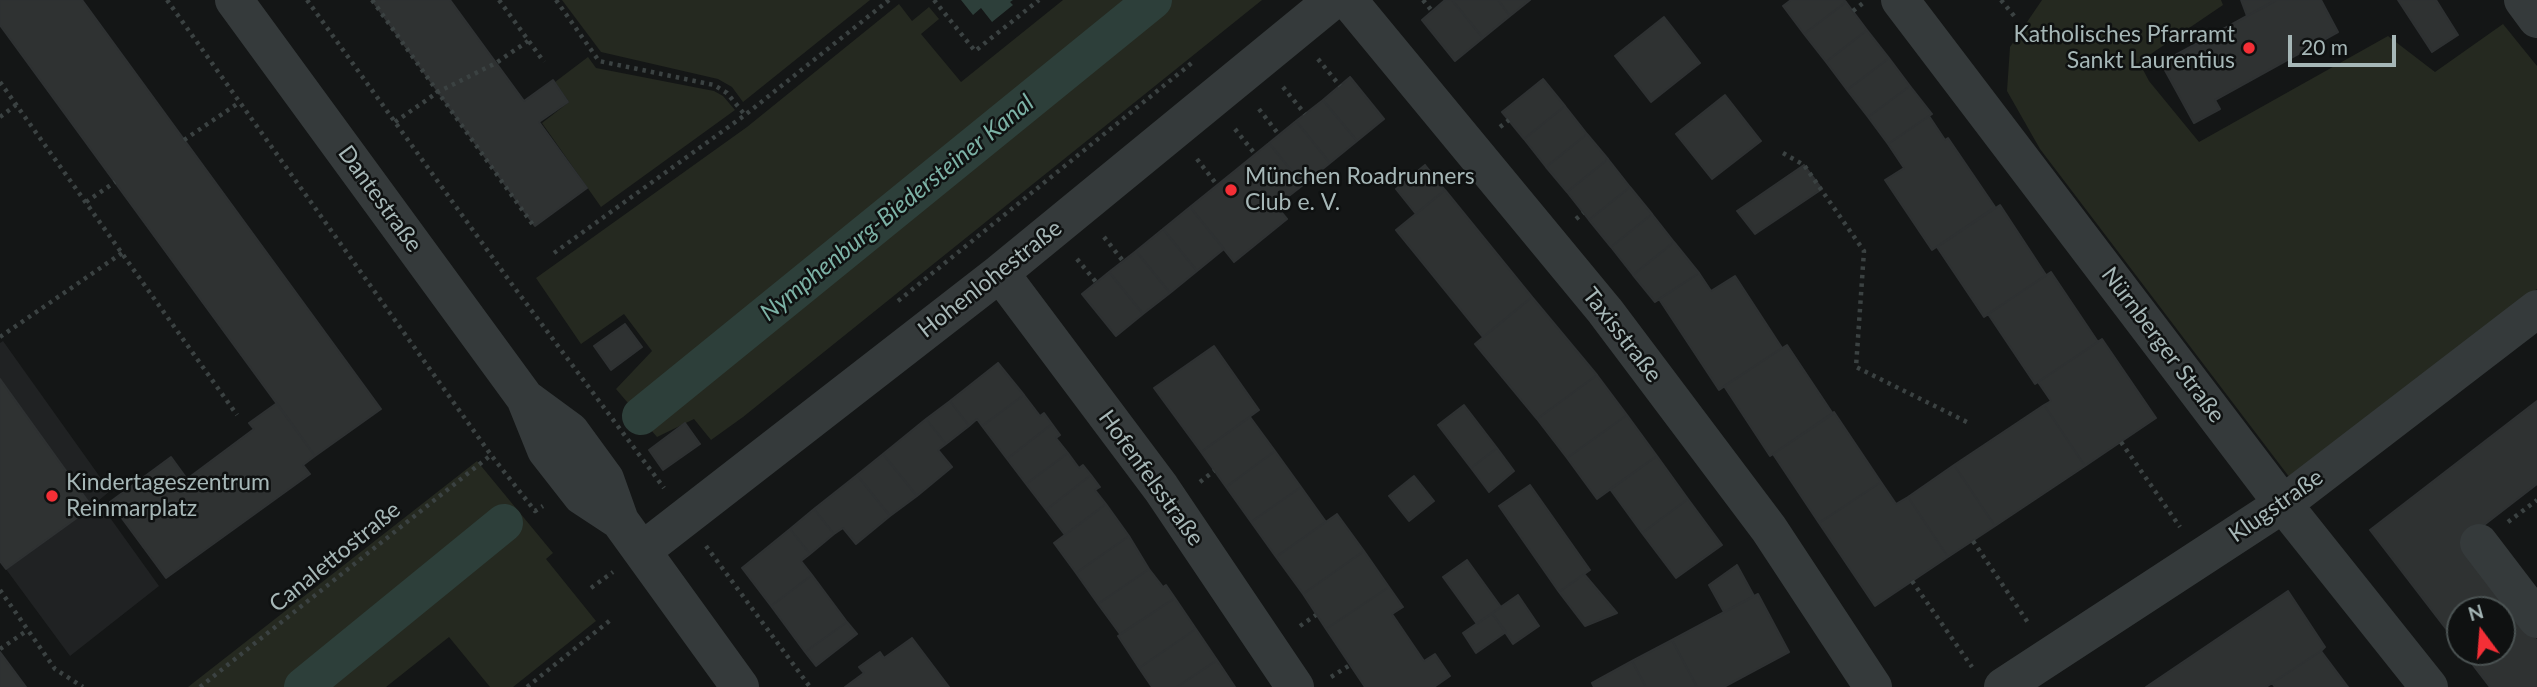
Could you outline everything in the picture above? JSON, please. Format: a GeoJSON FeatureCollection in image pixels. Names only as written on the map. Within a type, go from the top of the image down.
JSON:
{"type":"FeatureCollection","features":[{"type":"Feature","properties":{"kind":"street","name":"Dantestraße"},"geometry":{"type":"LineString","coordinates":[[234,0],[525,398],[546,450],[582,496],[631,536]]}},
{"type":"Feature","properties":{"kind":"street","name":"Hohenlohestraße"},"geometry":{"type":"LineString","coordinates":[[631,536],[684,518],[1000,273],[1333,0]]}},
{"type":"Feature","properties":{"kind":"street","name":"Taxisstraße"},"geometry":{"type":"LineString","coordinates":[[1348,0],[1612,320],[1769,529],[1874,687]]}},
{"type":"Feature","properties":{"kind":"street","name":"Nürnberger Straße"},"geometry":{"type":"LineString","coordinates":[[1900,0],[2283,504],[2429,687]]}},
{"type":"Feature","properties":{"kind":"street"},"geometry":{"type":"LineString","coordinates":[[2523,0],[2537,19]]}},
{"type":"Feature","properties":{"kind":"street","name":"Hofenfelsstraße"},"geometry":{"type":"LineString","coordinates":[[1000,273],[1161,488],[1295,687]]}},
{"type":"Feature","properties":{"kind":"street","name":"Klugstraße"},"geometry":{"type":"LineString","coordinates":[[1991,682],[2050,655],[2283,504],[2537,309]]}},
{"type":"Feature","properties":{"kind":"street"},"geometry":{"type":"LineString","coordinates":[[631,536],[740,687]]}},
{"type":"Feature","properties":{"kind":"street"},"geometry":{"type":"LineString","coordinates":[[2479,544],[2537,619]]}},
{"type":"Feature","properties":{"kind":"path"},"geometry":{"type":"LineString","coordinates":[[167,0],[491,455],[535,511]]}},
{"type":"Feature","properties":{"kind":"path"},"geometry":{"type":"LineString","coordinates":[[307,0],[810,687]]}},
{"type":"Feature","properties":{"kind":"path"},"geometry":{"type":"LineString","coordinates":[[372,0],[533,225]]}},
{"type":"Feature","properties":{"kind":"path"},"geometry":{"type":"LineString","coordinates":[[499,0],[544,62]]}},
{"type":"Feature","properties":{"kind":"path"},"geometry":{"type":"LineString","coordinates":[[556,0],[599,61],[714,85],[727,93],[745,115]]}},
{"type":"Feature","properties":{"kind":"path"},"geometry":{"type":"LineString","coordinates":[[554,253],[745,115],[888,0]]}},
{"type":"Feature","properties":{"kind":"path"},"geometry":{"type":"LineString","coordinates":[[934,0],[975,51],[1039,0]]}},
{"type":"Feature","properties":{"kind":"path"},"geometry":{"type":"LineString","coordinates":[[1423,0],[1432,11]]}},
{"type":"Feature","properties":{"kind":"path"},"geometry":{"type":"LineString","coordinates":[[1853,11],[1868,0]]}},
{"type":"Feature","properties":{"kind":"path"},"geometry":{"type":"LineString","coordinates":[[2001,0],[2015,17]]}},
{"type":"Feature","properties":{"kind":"path"},"geometry":{"type":"LineString","coordinates":[[395,122],[438,92],[496,63],[528,41]]}},
{"type":"Feature","properties":{"kind":"path"},"geometry":{"type":"LineString","coordinates":[[1318,59],[1339,86]]}},
{"type":"Feature","properties":{"kind":"path"},"geometry":{"type":"LineString","coordinates":[[892,306],[1194,61]]}},
{"type":"Feature","properties":{"kind":"path"},"geometry":{"type":"LineString","coordinates":[[0,82],[237,415]]}},
{"type":"Feature","properties":{"kind":"path"},"geometry":{"type":"LineString","coordinates":[[1283,87],[1305,114]]}},
{"type":"Feature","properties":{"kind":"path"},"geometry":{"type":"LineString","coordinates":[[184,140],[240,102]]}},
{"type":"Feature","properties":{"kind":"path"},"geometry":{"type":"LineString","coordinates":[[1254,103],[1279,135]]}},
{"type":"Feature","properties":{"kind":"path"},"geometry":{"type":"LineString","coordinates":[[0,117],[16,105]]}},
{"type":"Feature","properties":{"kind":"path"},"geometry":{"type":"LineString","coordinates":[[1230,122],[1255,154]]}},
{"type":"Feature","properties":{"kind":"path"},"geometry":{"type":"LineString","coordinates":[[1192,153],[1217,185]]}},
{"type":"Feature","properties":{"kind":"path"},"geometry":{"type":"LineString","coordinates":[[1783,153],[1804,164],[1864,251],[1856,367],[1969,423]]}},
{"type":"Feature","properties":{"kind":"path"},"geometry":{"type":"LineString","coordinates":[[86,202],[115,182]]}},
{"type":"Feature","properties":{"kind":"path"},"geometry":{"type":"LineString","coordinates":[[1101,234],[1123,261]]}},
{"type":"Feature","properties":{"kind":"path"},"geometry":{"type":"LineString","coordinates":[[0,337],[122,253]]}},
{"type":"Feature","properties":{"kind":"path"},"geometry":{"type":"LineString","coordinates":[[1075,256],[1096,282]]}},
{"type":"Feature","properties":{"kind":"path"},"geometry":{"type":"LineString","coordinates":[[2121,442],[2201,557]]}},
{"type":"Feature","properties":{"kind":"path","name":"Canalettostraße"},"geometry":{"type":"LineString","coordinates":[[200,687],[491,455]]}},
{"type":"Feature","properties":{"kind":"path"},"geometry":{"type":"LineString","coordinates":[[1196,485],[1214,471]]}},
{"type":"Feature","properties":{"kind":"path"},"geometry":{"type":"LineString","coordinates":[[1973,541],[2050,655]]}},
{"type":"Feature","properties":{"kind":"path"},"geometry":{"type":"LineString","coordinates":[[1912,581],[1991,682]]}},
{"type":"Feature","properties":{"kind":"path"},"geometry":{"type":"LineString","coordinates":[[0,590],[55,669],[83,687]]}},
{"type":"Feature","properties":{"kind":"path"},"geometry":{"type":"LineString","coordinates":[[527,687],[613,618]]}},
{"type":"Feature","properties":{"kind":"path"},"geometry":{"type":"LineString","coordinates":[[0,649],[28,630]]}},
{"type":"Feature","properties":{"kind":"shaded area"},"geometry":{"type":"Polygon","coordinates":[[[562,0],[870,0],[743,102],[732,87],[718,79],[601,52],[562,0]]]}},
{"type":"Feature","properties":{"kind":"shaded area"},"geometry":{"type":"Polygon","coordinates":[[[961,0],[1013,0],[1010,2],[1013,5],[992,22],[981,8],[973,15],[961,0]]]}},
{"type":"Feature","properties":{"kind":"shaded area"},"geometry":{"type":"Polygon","coordinates":[[[1063,0],[1262,0],[743,417],[711,440],[694,419],[657,437],[616,389],[652,351],[624,314],[581,344],[536,278],[747,127],[899,4],[912,21],[929,7],[939,19],[921,34],[961,82],[1063,0]]]}},
{"type":"Feature","properties":{"kind":"shaded area"},"geometry":{"type":"Polygon","coordinates":[[[2042,0],[2221,0],[2223,5],[2139,62],[2149,81],[2199,142],[2388,36],[2435,72],[2503,24],[2537,66],[2537,289],[2290,478],[2040,149],[2007,91],[2010,47],[2042,0]]]}},
{"type":"Feature","properties":{"kind":"shaded area"},"geometry":{"type":"Polygon","coordinates":[[[588,57],[596,68],[714,91],[723,96],[735,110],[601,207],[542,123],[569,102],[555,82],[588,57]]]}},
{"type":"Feature","properties":{"kind":"shaded area","name":"Kindertageszentrum Reinmarplatz"},"geometry":{"type":"Polygon","coordinates":[[[3,341],[110,491],[98,501],[159,586],[70,656],[0,561],[0,343],[3,341]]]}},
{"type":"Feature","properties":{"kind":"shaded area"},"geometry":{"type":"Polygon","coordinates":[[[477,461],[553,553],[546,559],[596,621],[513,687],[490,687],[449,637],[386,687],[188,687],[477,461]]]}},
{"type":"Feature","properties":{"kind":"building"},"geometry":{"type":"Polygon","coordinates":[[[0,0],[82,0],[381,409],[315,456],[0,25],[0,0]]]}},
{"type":"Feature","properties":{"kind":"building"},"geometry":{"type":"Polygon","coordinates":[[[372,0],[450,0],[524,101],[553,80],[568,102],[539,122],[587,188],[535,226],[372,0]]]}},
{"type":"Feature","properties":{"kind":"building"},"geometry":{"type":"Polygon","coordinates":[[[1445,0],[1452,0],[1483,38],[1455,61],[1422,20],[1445,0]]]}},
{"type":"Feature","properties":{"kind":"building"},"geometry":{"type":"Polygon","coordinates":[[[1452,0],[1498,0],[1510,16],[1483,38],[1452,0]]]}},
{"type":"Feature","properties":{"kind":"building"},"geometry":{"type":"Polygon","coordinates":[[[1498,0],[1530,0],[1510,16],[1498,0]]]}},
{"type":"Feature","properties":{"kind":"building"},"geometry":{"type":"Polygon","coordinates":[[[1791,0],[1846,2],[1804,34],[1783,6],[1791,0]]]}},
{"type":"Feature","properties":{"kind":"building"},"geometry":{"type":"Polygon","coordinates":[[[2241,0],[2274,0],[2275,1],[2247,16],[2241,0]]]}},
{"type":"Feature","properties":{"kind":"building","name":"Katholisches Pfarramt Sankt Laurentius"},"geometry":{"type":"Polygon","coordinates":[[[2276,0],[2321,0],[2338,32],[2215,100],[2220,109],[2194,123],[2161,63],[2276,0]]]}},
{"type":"Feature","properties":{"kind":"building"},"geometry":{"type":"Polygon","coordinates":[[[2398,0],[2436,0],[2458,35],[2432,52],[2398,0]]]}},
{"type":"Feature","properties":{"kind":"building"},"geometry":{"type":"Polygon","coordinates":[[[1846,2],[1867,30],[1826,62],[1804,34],[1846,2]]]}},
{"type":"Feature","properties":{"kind":"building"},"geometry":{"type":"Polygon","coordinates":[[[1664,17],[1700,63],[1651,102],[1615,56],[1664,17]]]}},
{"type":"Feature","properties":{"kind":"building"},"geometry":{"type":"Polygon","coordinates":[[[1867,30],[1889,58],[1847,90],[1826,62],[1867,30]]]}},
{"type":"Feature","properties":{"kind":"building"},"geometry":{"type":"Polygon","coordinates":[[[1889,58],[1910,86],[1868,117],[1847,90],[1889,58]]]}},
{"type":"Feature","properties":{"kind":"building"},"geometry":{"type":"Polygon","coordinates":[[[1350,77],[1384,119],[1357,141],[1323,100],[1350,77]]]}},
{"type":"Feature","properties":{"kind":"building"},"geometry":{"type":"Polygon","coordinates":[[[1543,79],[1565,106],[1524,139],[1502,112],[1543,79]]]}},
{"type":"Feature","properties":{"kind":"building"},"geometry":{"type":"Polygon","coordinates":[[[1910,86],[1932,114],[1888,144],[1868,117],[1910,86]]]}},
{"type":"Feature","properties":{"kind":"building"},"geometry":{"type":"Polygon","coordinates":[[[1725,95],[1761,141],[1712,179],[1676,134],[1725,95]]]}},
{"type":"Feature","properties":{"kind":"building"},"geometry":{"type":"Polygon","coordinates":[[[1323,100],[1357,141],[1330,163],[1296,121],[1323,100]]]}},
{"type":"Feature","properties":{"kind":"building"},"geometry":{"type":"Polygon","coordinates":[[[1565,106],[1587,134],[1546,167],[1524,139],[1565,106]]]}},
{"type":"Feature","properties":{"kind":"building"},"geometry":{"type":"Polygon","coordinates":[[[1929,116],[1945,140],[1948,138],[1995,207],[1932,250],[1885,180],[1904,168],[1888,144],[1929,116]]]}},
{"type":"Feature","properties":{"kind":"building"},"geometry":{"type":"Polygon","coordinates":[[[1296,121],[1330,163],[1303,185],[1269,143],[1296,121]]]}},
{"type":"Feature","properties":{"kind":"building"},"geometry":{"type":"Polygon","coordinates":[[[1587,134],[1608,159],[1567,192],[1546,167],[1587,134]]]}},
{"type":"Feature","properties":{"kind":"building"},"geometry":{"type":"Polygon","coordinates":[[[1269,143],[1303,185],[1276,206],[1242,165],[1269,143]]]}},
{"type":"Feature","properties":{"kind":"building"},"geometry":{"type":"Polygon","coordinates":[[[1608,159],[1630,187],[1589,220],[1567,192],[1608,159]]]}},
{"type":"Feature","properties":{"kind":"building"},"geometry":{"type":"Polygon","coordinates":[[[1242,165],[1287,219],[1234,262],[1190,207],[1242,165]]]}},
{"type":"Feature","properties":{"kind":"building"},"geometry":{"type":"Polygon","coordinates":[[[1425,165],[1445,190],[1416,214],[1396,189],[1425,165]]]}},
{"type":"Feature","properties":{"kind":"building"},"geometry":{"type":"Polygon","coordinates":[[[1804,165],[1822,189],[1755,234],[1737,211],[1804,165]]]}},
{"type":"Feature","properties":{"kind":"building"},"geometry":{"type":"Polygon","coordinates":[[[1630,187],[1652,214],[1611,247],[1589,220],[1630,187]]]}},
{"type":"Feature","properties":{"kind":"building"},"geometry":{"type":"Polygon","coordinates":[[[1445,190],[1532,297],[1483,337],[1396,230],[1445,190]]]}},
{"type":"Feature","properties":{"kind":"building"},"geometry":{"type":"Polygon","coordinates":[[[2000,205],[2046,275],[1984,317],[1937,247],[2000,205]]]}},
{"type":"Feature","properties":{"kind":"building"},"geometry":{"type":"Polygon","coordinates":[[[1190,207],[1224,249],[1197,271],[1163,229],[1190,207]]]}},
{"type":"Feature","properties":{"kind":"building"},"geometry":{"type":"Polygon","coordinates":[[[1652,214],[1674,242],[1633,275],[1611,247],[1652,214]]]}},
{"type":"Feature","properties":{"kind":"building"},"geometry":{"type":"Polygon","coordinates":[[[1163,229],[1197,271],[1170,293],[1136,251],[1163,229]]]}},
{"type":"Feature","properties":{"kind":"building"},"geometry":{"type":"Polygon","coordinates":[[[1674,242],[1699,273],[1655,302],[1633,275],[1674,242]]]}},
{"type":"Feature","properties":{"kind":"building"},"geometry":{"type":"Polygon","coordinates":[[[1136,251],[1170,293],[1143,314],[1109,272],[1136,251]]]}},
{"type":"Feature","properties":{"kind":"building"},"geometry":{"type":"Polygon","coordinates":[[[1109,272],[1143,314],[1116,336],[1082,294],[1109,272]]]}},
{"type":"Feature","properties":{"kind":"building"},"geometry":{"type":"Polygon","coordinates":[[[2051,272],[2098,342],[2035,384],[1988,314],[2051,272]]]}},
{"type":"Feature","properties":{"kind":"building"},"geometry":{"type":"Polygon","coordinates":[[[1699,273],[1711,291],[1735,276],[1782,348],[1719,390],[1659,299],[1699,273]]]}},
{"type":"Feature","properties":{"kind":"building"},"geometry":{"type":"Polygon","coordinates":[[[1532,297],[1597,375],[1537,419],[1475,344],[1532,297]]]}},
{"type":"Feature","properties":{"kind":"building"},"geometry":{"type":"Polygon","coordinates":[[[625,324],[642,347],[611,370],[594,346],[625,324]]]}},
{"type":"Feature","properties":{"kind":"building"},"geometry":{"type":"Polygon","coordinates":[[[2102,339],[2156,418],[2085,466],[2044,405],[2051,401],[2038,382],[2102,339]]]}},
{"type":"Feature","properties":{"kind":"building"},"geometry":{"type":"Polygon","coordinates":[[[1787,345],[1833,414],[1770,456],[1724,386],[1787,345]]]}},
{"type":"Feature","properties":{"kind":"building"},"geometry":{"type":"Polygon","coordinates":[[[1214,346],[1259,410],[1201,452],[1154,388],[1214,346]]]}},
{"type":"Feature","properties":{"kind":"building"},"geometry":{"type":"Polygon","coordinates":[[[998,363],[1024,395],[982,426],[977,419],[969,426],[950,401],[998,363]]]}},
{"type":"Feature","properties":{"kind":"building"},"geometry":{"type":"Polygon","coordinates":[[[1597,375],[1627,415],[1567,458],[1537,419],[1597,375]]]}},
{"type":"Feature","properties":{"kind":"building","name":"Kindertageszentrum Reinmarplatz"},"geometry":{"type":"Polygon","coordinates":[[[0,379],[92,507],[6,569],[0,561],[0,379]]]}},
{"type":"Feature","properties":{"kind":"building"},"geometry":{"type":"Polygon","coordinates":[[[1024,395],[1040,416],[1044,413],[1052,424],[1007,459],[982,426],[1024,395]]]}},
{"type":"Feature","properties":{"kind":"building"},"geometry":{"type":"Polygon","coordinates":[[[950,401],[969,426],[946,444],[926,419],[950,401]]]}},
{"type":"Feature","properties":{"kind":"building"},"geometry":{"type":"Polygon","coordinates":[[[2537,401],[2537,484],[2462,542],[2503,596],[2446,596],[2446,629],[2370,530],[2537,401]]]}},
{"type":"Feature","properties":{"kind":"building"},"geometry":{"type":"Polygon","coordinates":[[[277,403],[315,456],[303,465],[310,474],[166,578],[110,502],[171,457],[187,479],[254,429],[249,423],[277,403]]]}},
{"type":"Feature","properties":{"kind":"building"},"geometry":{"type":"Polygon","coordinates":[[[1464,405],[1497,448],[1471,468],[1438,425],[1464,405]]]}},
{"type":"Feature","properties":{"kind":"building"},"geometry":{"type":"Polygon","coordinates":[[[2044,405],[2085,466],[1995,526],[1954,465],[2044,405]]]}},
{"type":"Feature","properties":{"kind":"building"},"geometry":{"type":"Polygon","coordinates":[[[1834,412],[1881,482],[1819,523],[1773,454],[1834,412]]]}},
{"type":"Feature","properties":{"kind":"building"},"geometry":{"type":"Polygon","coordinates":[[[1627,415],[1657,456],[1597,499],[1567,458],[1627,415]]]}},
{"type":"Feature","properties":{"kind":"building"},"geometry":{"type":"Polygon","coordinates":[[[1250,417],[1275,451],[1226,487],[1201,452],[1250,417]]]}},
{"type":"Feature","properties":{"kind":"building"},"geometry":{"type":"Polygon","coordinates":[[[926,419],[946,444],[938,450],[952,467],[917,496],[883,454],[926,419]]]}},
{"type":"Feature","properties":{"kind":"building"},"geometry":{"type":"Polygon","coordinates":[[[685,423],[700,444],[663,470],[649,450],[685,423]]]}},
{"type":"Feature","properties":{"kind":"building"},"geometry":{"type":"Polygon","coordinates":[[[1052,424],[1060,435],[1056,438],[1068,453],[1026,484],[1007,459],[1052,424]]]}},
{"type":"Feature","properties":{"kind":"building"},"geometry":{"type":"Polygon","coordinates":[[[1497,448],[1514,471],[1489,492],[1471,468],[1497,448]]]}},
{"type":"Feature","properties":{"kind":"building"},"geometry":{"type":"Polygon","coordinates":[[[1275,451],[1301,487],[1251,522],[1226,487],[1275,451]]]}},
{"type":"Feature","properties":{"kind":"building"},"geometry":{"type":"Polygon","coordinates":[[[1068,453],[1079,468],[1083,465],[1091,475],[1046,510],[1026,484],[1068,453]]]}},
{"type":"Feature","properties":{"kind":"building"},"geometry":{"type":"Polygon","coordinates":[[[883,454],[917,496],[890,516],[857,475],[883,454]]]}},
{"type":"Feature","properties":{"kind":"building"},"geometry":{"type":"Polygon","coordinates":[[[1657,456],[1688,499],[1642,533],[1610,489],[1657,456]]]}},
{"type":"Feature","properties":{"kind":"building"},"geometry":{"type":"Polygon","coordinates":[[[1954,465],[1995,526],[1948,557],[1908,497],[1954,465]]]}},
{"type":"Feature","properties":{"kind":"building"},"geometry":{"type":"Polygon","coordinates":[[[857,475],[890,516],[856,544],[843,528],[834,534],[814,509],[857,475]]]}},
{"type":"Feature","properties":{"kind":"building"},"geometry":{"type":"Polygon","coordinates":[[[1091,475],[1100,487],[1095,490],[1106,504],[1065,535],[1046,510],[1091,475]]]}},
{"type":"Feature","properties":{"kind":"building"},"geometry":{"type":"Polygon","coordinates":[[[1414,476],[1434,501],[1409,521],[1389,496],[1414,476]]]}},
{"type":"Feature","properties":{"kind":"building"},"geometry":{"type":"Polygon","coordinates":[[[1881,482],[1896,504],[1908,497],[1948,557],[1875,606],[1819,523],[1881,482]]]}},
{"type":"Feature","properties":{"kind":"building"},"geometry":{"type":"Polygon","coordinates":[[[1530,485],[1590,570],[1559,592],[1499,506],[1530,485]]]}},
{"type":"Feature","properties":{"kind":"building"},"geometry":{"type":"Polygon","coordinates":[[[1301,487],[1326,522],[1276,557],[1251,522],[1301,487]]]}},
{"type":"Feature","properties":{"kind":"building"},"geometry":{"type":"Polygon","coordinates":[[[1688,499],[1722,545],[1676,578],[1642,533],[1688,499]]]}},
{"type":"Feature","properties":{"kind":"building"},"geometry":{"type":"Polygon","coordinates":[[[1106,504],[1129,536],[1076,573],[1054,543],[1106,504]]]}},
{"type":"Feature","properties":{"kind":"building"},"geometry":{"type":"Polygon","coordinates":[[[814,509],[834,534],[810,554],[790,529],[814,509]]]}},
{"type":"Feature","properties":{"kind":"building"},"geometry":{"type":"Polygon","coordinates":[[[1337,514],[1364,551],[1303,594],[1276,557],[1337,514]]]}},
{"type":"Feature","properties":{"kind":"building"},"geometry":{"type":"Polygon","coordinates":[[[790,529],[810,554],[801,561],[812,575],[771,606],[742,568],[790,529]]]}},
{"type":"Feature","properties":{"kind":"building"},"geometry":{"type":"Polygon","coordinates":[[[1129,536],[1149,569],[1098,604],[1076,573],[1129,536]]]}},
{"type":"Feature","properties":{"kind":"building"},"geometry":{"type":"Polygon","coordinates":[[[1364,551],[1389,587],[1326,629],[1303,594],[1364,551]]]}},
{"type":"Feature","properties":{"kind":"building"},"geometry":{"type":"Polygon","coordinates":[[[1467,560],[1501,607],[1477,624],[1443,577],[1467,560]]]}},
{"type":"Feature","properties":{"kind":"building"},"geometry":{"type":"Polygon","coordinates":[[[1737,565],[1754,596],[1724,612],[1709,585],[1737,565]]]}},
{"type":"Feature","properties":{"kind":"building"},"geometry":{"type":"Polygon","coordinates":[[[1149,569],[1175,598],[1120,634],[1098,604],[1149,569]]]}},
{"type":"Feature","properties":{"kind":"building"},"geometry":{"type":"Polygon","coordinates":[[[1584,574],[1617,613],[1585,626],[1559,592],[1584,574]]]}},
{"type":"Feature","properties":{"kind":"building"},"geometry":{"type":"Polygon","coordinates":[[[812,575],[847,622],[805,652],[771,606],[812,575]]]}},
{"type":"Feature","properties":{"kind":"building"},"geometry":{"type":"Polygon","coordinates":[[[1389,587],[1403,607],[1392,614],[1424,661],[1435,654],[1450,676],[1434,687],[1365,687],[1326,629],[1389,587]]]}},
{"type":"Feature","properties":{"kind":"building"},"geometry":{"type":"Polygon","coordinates":[[[2288,591],[2325,647],[2321,651],[2266,687],[2146,687],[2288,591]]]}},
{"type":"Feature","properties":{"kind":"building"},"geometry":{"type":"Polygon","coordinates":[[[1758,594],[1789,652],[1724,687],[1697,687],[1672,640],[1758,594]]]}},
{"type":"Feature","properties":{"kind":"building"},"geometry":{"type":"Polygon","coordinates":[[[1518,595],[1539,626],[1513,644],[1492,613],[1518,595]]]}},
{"type":"Feature","properties":{"kind":"building"},"geometry":{"type":"Polygon","coordinates":[[[1175,598],[1196,629],[1139,668],[1118,636],[1175,598]]]}},
{"type":"Feature","properties":{"kind":"building"},"geometry":{"type":"Polygon","coordinates":[[[1492,613],[1506,632],[1476,653],[1463,633],[1492,613]]]}},
{"type":"Feature","properties":{"kind":"building"},"geometry":{"type":"Polygon","coordinates":[[[2516,613],[2537,641],[2537,687],[2490,687],[2474,666],[2516,666],[2516,613]]]}},
{"type":"Feature","properties":{"kind":"building"},"geometry":{"type":"Polygon","coordinates":[[[847,622],[857,634],[816,666],[805,652],[847,622]]]}},
{"type":"Feature","properties":{"kind":"building"},"geometry":{"type":"Polygon","coordinates":[[[1196,629],[1217,660],[1177,687],[1152,687],[1139,668],[1196,629]]]}},
{"type":"Feature","properties":{"kind":"building"},"geometry":{"type":"Polygon","coordinates":[[[912,638],[949,687],[845,687],[864,673],[859,667],[880,652],[884,658],[912,638]]]}},
{"type":"Feature","properties":{"kind":"building"},"geometry":{"type":"Polygon","coordinates":[[[1672,640],[1697,687],[1646,687],[1632,661],[1672,640]]]}},
{"type":"Feature","properties":{"kind":"building"},"geometry":{"type":"Polygon","coordinates":[[[2321,651],[2348,687],[2275,687],[2272,683],[2321,651]]]}},
{"type":"Feature","properties":{"kind":"building"},"geometry":{"type":"Polygon","coordinates":[[[0,652],[26,687],[0,687],[0,652]]]}},
{"type":"Feature","properties":{"kind":"building"},"geometry":{"type":"Polygon","coordinates":[[[1217,660],[1235,687],[1177,687],[1217,660]]]}},
{"type":"Feature","properties":{"kind":"building"},"geometry":{"type":"Polygon","coordinates":[[[1632,661],[1646,687],[1594,687],[1592,683],[1632,661]]]}},
{"type":"Feature","properties":{"kind":"waterway","name":"Nymphenburg-Biedersteiner Kanal"},"geometry":{"type":"LineString","coordinates":[[641,416],[1153,0]]}},
{"type":"Feature","properties":{"kind":"waterway","name":"Nymphenburg-Biedersteiner Kanal"},"geometry":{"type":"LineString","coordinates":[[303,687],[504,523]]}},
{"type":"Feature","properties":{"kind":"place","name":"Katholisches Pfarramt Sankt Laurentius"},"geometry":{"type":"Point","coordinates":[2249,48]}},
{"type":"Feature","properties":{"kind":"place","name":"München Roadrunners Club e. V."},"geometry":{"type":"Point","coordinates":[1231,190]}},
{"type":"Feature","properties":{"kind":"place","name":"Kindertageszentrum Reinmarplatz"},"geometry":{"type":"Point","coordinates":[52,496]}}]}
